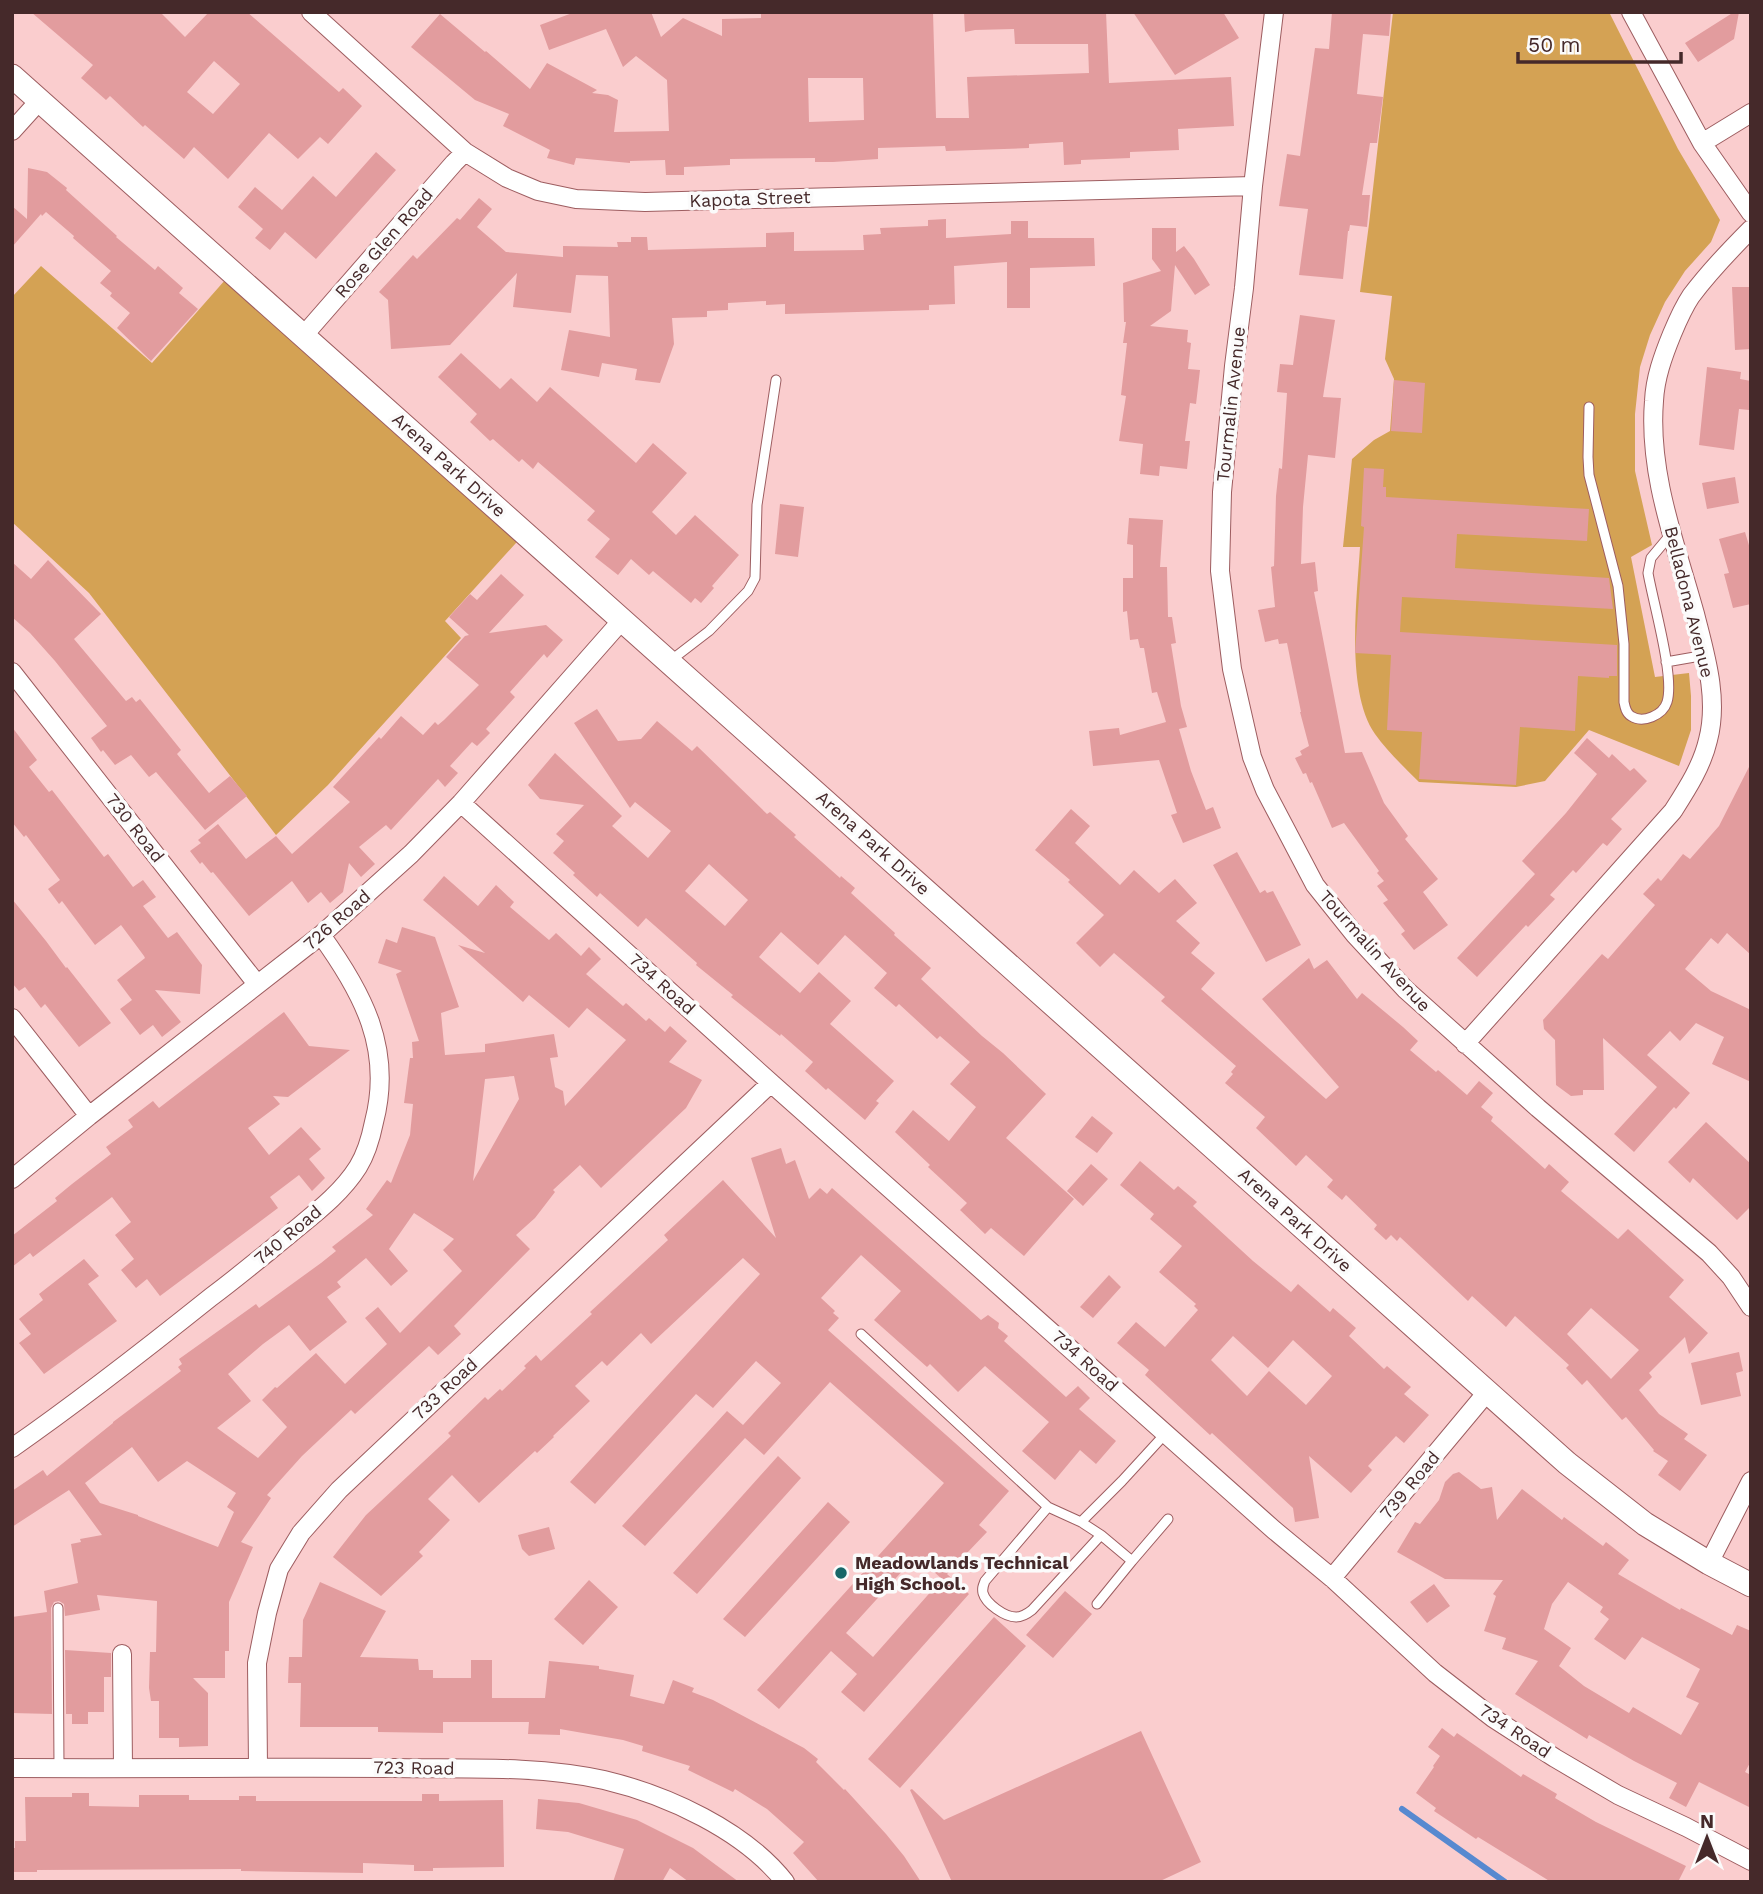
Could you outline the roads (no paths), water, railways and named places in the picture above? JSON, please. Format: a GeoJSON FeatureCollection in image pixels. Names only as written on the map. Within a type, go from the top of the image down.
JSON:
{"type":"FeatureCollection","features":[{"type":"Feature","properties":{"kind":"street","name":"Kapota Street"},"geometry":{"type":"LineString","coordinates":[[311,12],[465,152],[538,191],[576,199],[659,202],[1253,186]]}},
{"type":"Feature","properties":{"kind":"street","name":"Tourmalin Avenue"},"geometry":{"type":"LineString","coordinates":[[1275,12],[1253,186],[1222,492],[1220,571],[1226,630],[1240,709],[1252,757],[1265,790],[1315,885],[1355,935],[1405,989],[1465,1044],[1709,1253],[1731,1277],[1751,1307]]}},
{"type":"Feature","properties":{"kind":"street"},"geometry":{"type":"LineString","coordinates":[[1631,12],[1702,143],[1751,213]]}},
{"type":"Feature","properties":{"kind":"street","name":"Arena Park Drive"},"geometry":{"type":"LineString","coordinates":[[12,76],[1567,1463],[1646,1524],[1751,1586]]}},
{"type":"Feature","properties":{"kind":"street"},"geometry":{"type":"LineString","coordinates":[[12,131],[40,100]]}},
{"type":"Feature","properties":{"kind":"street"},"geometry":{"type":"LineString","coordinates":[[1702,143],[1751,113]]}},
{"type":"Feature","properties":{"kind":"street","name":"Rose Glen Road"},"geometry":{"type":"LineString","coordinates":[[304,335],[465,152]]}},
{"type":"Feature","properties":{"kind":"street","name":"Belladona Avenue"},"geometry":{"type":"LineString","coordinates":[[1465,1044],[1673,811],[1702,758],[1709,738],[1711,685],[1706,655],[1663,499],[1656,463],[1654,400],[1659,367],[1689,298],[1716,264],[1751,229]]}},
{"type":"Feature","properties":{"kind":"street","name":"726 Road"},"geometry":{"type":"LineString","coordinates":[[12,1179],[321,935],[411,854],[461,803],[623,619]]}},
{"type":"Feature","properties":{"kind":"street","name":"730 Road"},"geometry":{"type":"LineString","coordinates":[[12,671],[257,984]]}},
{"type":"Feature","properties":{"kind":"street","name":"734 Road"},"geometry":{"type":"LineString","coordinates":[[461,803],[771,1083],[1274,1530],[1332,1578],[1435,1673],[1493,1718],[1555,1758],[1618,1794],[1751,1861]]}},
{"type":"Feature","properties":{"kind":"street","name":"740 Road"},"geometry":{"type":"LineString","coordinates":[[12,1448],[77,1403],[237,1277],[331,1200],[359,1166],[370,1139],[379,1103],[378,1051],[361,997],[345,968],[321,935]]}},
{"type":"Feature","properties":{"kind":"street"},"geometry":{"type":"LineString","coordinates":[[12,1018],[89,1116]]}},
{"type":"Feature","properties":{"kind":"street","name":"733 Road"},"geometry":{"type":"LineString","coordinates":[[258,1767],[257,1663],[279,1569],[301,1533],[339,1490],[771,1083]]}},
{"type":"Feature","properties":{"kind":"street","name":"739 Road"},"geometry":{"type":"LineString","coordinates":[[1332,1578],[1488,1391]]}},
{"type":"Feature","properties":{"kind":"street"},"geometry":{"type":"LineString","coordinates":[[1709,1563],[1751,1481]]}},
{"type":"Feature","properties":{"kind":"street"},"geometry":{"type":"LineString","coordinates":[[122,1654],[123,1768]]}},
{"type":"Feature","properties":{"kind":"street","name":"723 Road"},"geometry":{"type":"LineString","coordinates":[[12,1768],[490,1769],[555,1773],[601,1780],[645,1791],[687,1809],[740,1840],[773,1867],[785,1882]]}},
{"type":"Feature","properties":{"kind":"lane"},"geometry":{"type":"LineString","coordinates":[[670,661],[709,631],[748,591],[755,578],[757,505],[776,380]]}},
{"type":"Feature","properties":{"kind":"lane"},"geometry":{"type":"LineString","coordinates":[[1589,407],[1590,475],[1618,586],[1624,644],[1624,702],[1630,716],[1637,718],[1653,718],[1664,709],[1668,692],[1666,662],[1648,573],[1651,558],[1672,532]]}},
{"type":"Feature","properties":{"kind":"lane"},"geometry":{"type":"LineString","coordinates":[[1666,662],[1706,655]]}},
{"type":"Feature","properties":{"kind":"lane"},"geometry":{"type":"LineString","coordinates":[[860,1334],[1048,1507],[1082,1522],[1132,1561]]}},
{"type":"Feature","properties":{"kind":"lane"},"geometry":{"type":"LineString","coordinates":[[1082,1522],[1166,1433]]}},
{"type":"Feature","properties":{"kind":"lane"},"geometry":{"type":"LineString","coordinates":[[1048,1507],[985,1581],[983,1588],[986,1598],[1001,1612],[1014,1617],[1032,1610],[1101,1535]]}},
{"type":"Feature","properties":{"kind":"lane"},"geometry":{"type":"LineString","coordinates":[[1097,1605],[1168,1519]]}},
{"type":"Feature","properties":{"kind":"lane"},"geometry":{"type":"LineString","coordinates":[[58,1608],[59,1768]]}},
{"type":"Feature","properties":{"kind":"waterway"},"geometry":{"type":"LineString","coordinates":[[1402,1809],[1505,1882]]}},
{"type":"Feature","properties":{"kind":"place","name":"Meadowlands Technical High School."},"geometry":{"type":"Point","coordinates":[841,1573]}}]}
